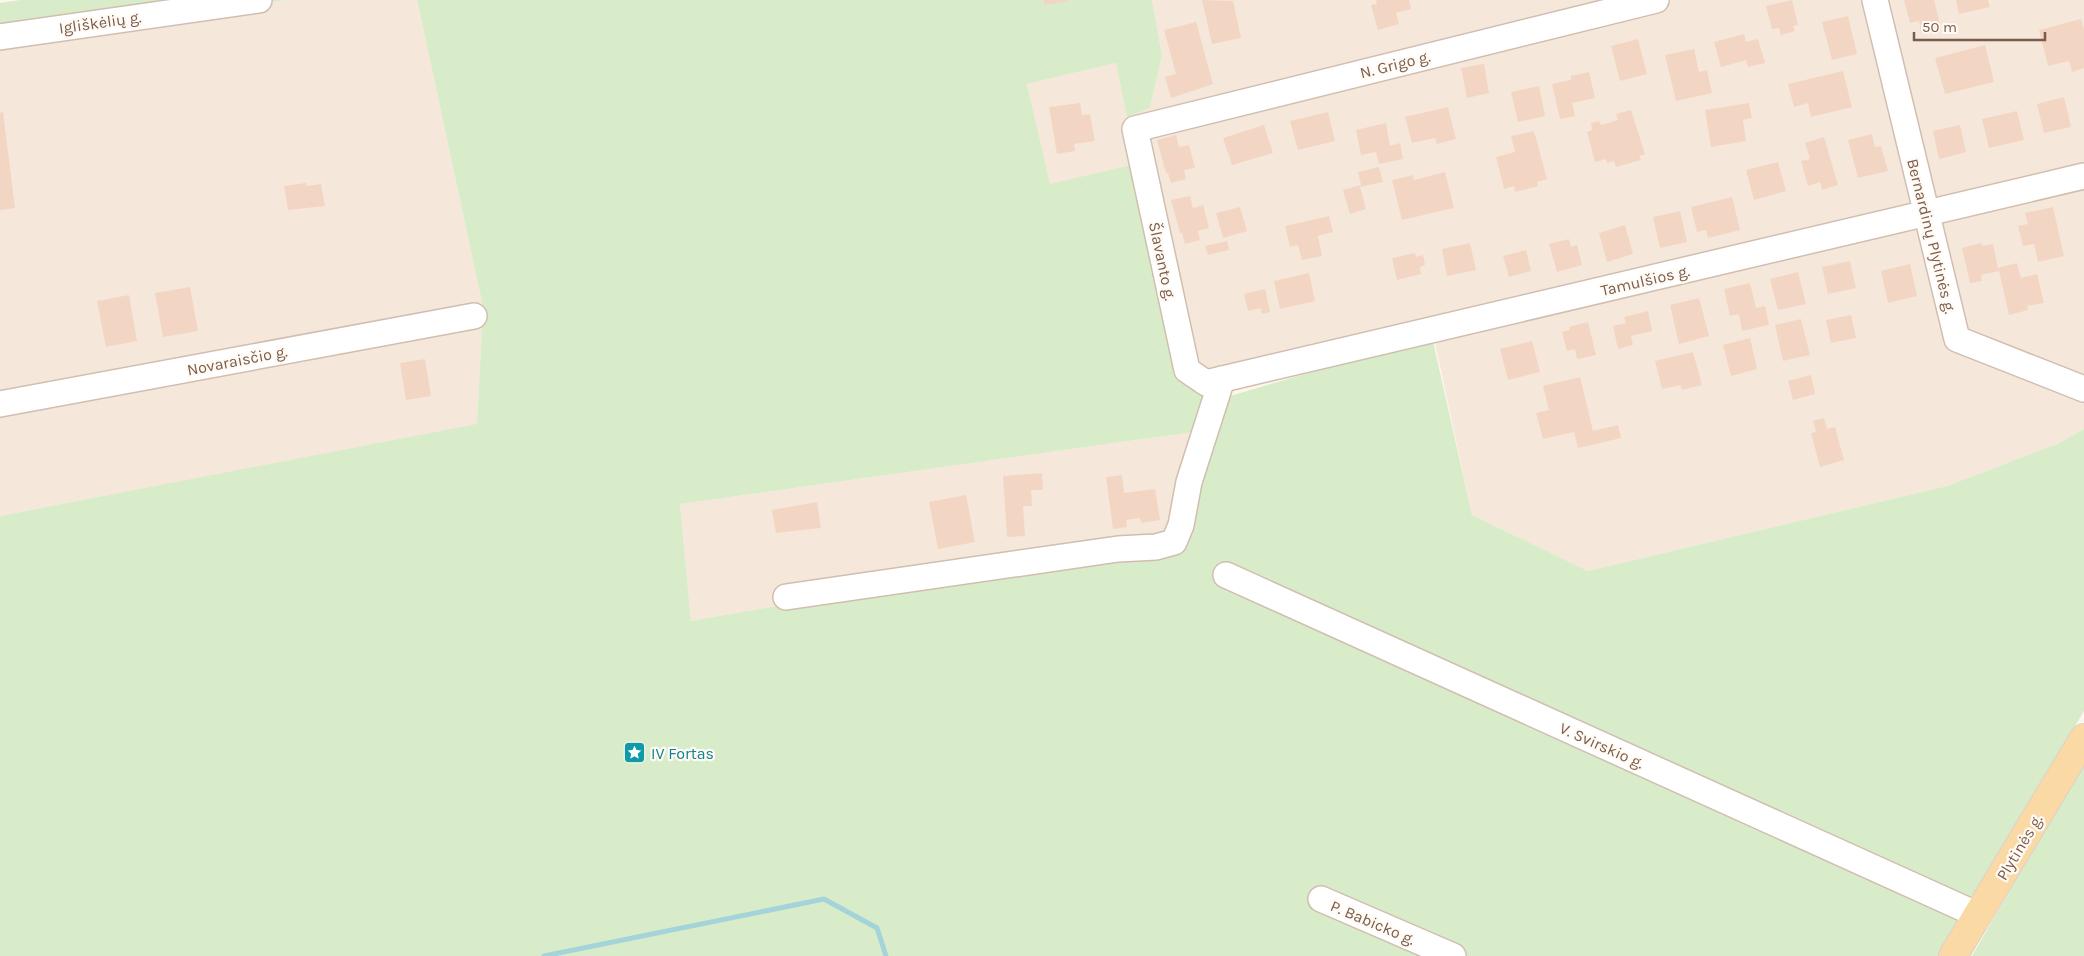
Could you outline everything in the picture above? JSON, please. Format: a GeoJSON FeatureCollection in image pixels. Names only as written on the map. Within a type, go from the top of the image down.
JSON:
{"type":"FeatureCollection","features":[{"type":"Feature","properties":{"kind":"main road","name":"Plytinės g."},"geometry":{"type":"LineString","coordinates":[[1953,956],[2084,738]]}},
{"type":"Feature","properties":{"kind":"street","name":"Igliškėlių g."},"geometry":{"type":"LineString","coordinates":[[0,36],[259,0]]}},
{"type":"Feature","properties":{"kind":"street","name":"N. Grigo g."},"geometry":{"type":"LineString","coordinates":[[1135,129],[1656,0]]}},
{"type":"Feature","properties":{"kind":"street","name":"Bernardinų Plytinės g."},"geometry":{"type":"LineString","coordinates":[[1876,0],[1926,214],[1958,339],[2084,389]]}},
{"type":"Feature","properties":{"kind":"street","name":"Šlavanto g."},"geometry":{"type":"LineString","coordinates":[[1135,129],[1186,370],[1214,381]]}},
{"type":"Feature","properties":{"kind":"street","name":"Tamulšios g."},"geometry":{"type":"LineString","coordinates":[[1214,381],[2084,176]]}},
{"type":"Feature","properties":{"kind":"street","name":"Novaraisčio g."},"geometry":{"type":"LineString","coordinates":[[0,404],[474,316]]}},
{"type":"Feature","properties":{"kind":"street"},"geometry":{"type":"LineString","coordinates":[[786,598],[1118,549],[1156,547],[1174,542],[1181,525],[1189,482],[1214,381]]}},
{"type":"Feature","properties":{"kind":"street","name":"V. Svirskio g."},"geometry":{"type":"LineString","coordinates":[[1226,575],[1978,915]]}},
{"type":"Feature","properties":{"kind":"street","name":"P. Babicko g."},"geometry":{"type":"LineString","coordinates":[[1320,899],[1452,956]]}},
{"type":"Feature","properties":{"kind":"shaded area"},"geometry":{"type":"Polygon","coordinates":[[[286,0],[417,0],[483,307],[477,425],[0,516],[0,48],[286,0]]]}},
{"type":"Feature","properties":{"kind":"shaded area"},"geometry":{"type":"Polygon","coordinates":[[[1152,0],[2084,0],[2084,429],[2057,444],[1947,486],[1588,571],[1472,515],[1431,324],[1178,374],[1136,164],[1050,185],[1027,84],[1116,63],[1127,116],[1150,108],[1162,55],[1152,0]]]}},
{"type":"Feature","properties":{"kind":"shaded area"},"geometry":{"type":"Polygon","coordinates":[[[1193,432],[1182,542],[860,591],[691,621],[680,504],[1193,432]]]}},
{"type":"Feature","properties":{"kind":"green space"},"geometry":{"type":"Polygon","coordinates":[[[20,0],[286,0],[75,35],[0,26],[0,3],[20,0]]]}},
{"type":"Feature","properties":{"kind":"green space"},"geometry":{"type":"Polygon","coordinates":[[[417,0],[1152,0],[1162,55],[1150,108],[1127,117],[1116,63],[1027,84],[1050,184],[1136,164],[1208,396],[1193,432],[680,504],[691,621],[860,591],[1171,548],[1223,398],[1432,337],[1472,515],[1588,571],[1947,486],[2057,444],[2084,429],[2084,711],[1940,956],[0,956],[0,516],[477,424],[483,307],[417,0]]]}},
{"type":"Feature","properties":{"kind":"green space"},"geometry":{"type":"Polygon","coordinates":[[[2084,761],[2084,956],[1972,956],[2084,761]]]}},
{"type":"Feature","properties":{"kind":"building"},"geometry":{"type":"Polygon","coordinates":[[[1044,0],[1068,0],[1068,1],[1044,5],[1044,0]]]}},
{"type":"Feature","properties":{"kind":"building"},"geometry":{"type":"Polygon","coordinates":[[[1202,0],[1233,1],[1241,38],[1212,44],[1202,0]]]}},
{"type":"Feature","properties":{"kind":"building"},"geometry":{"type":"Polygon","coordinates":[[[1376,0],[1409,0],[1411,9],[1396,13],[1399,24],[1378,30],[1371,5],[1377,4],[1376,0]]]}},
{"type":"Feature","properties":{"kind":"building"},"geometry":{"type":"Polygon","coordinates":[[[1792,0],[1798,25],[1793,26],[1795,31],[1781,35],[1779,28],[1772,29],[1766,6],[1792,0]]]}},
{"type":"Feature","properties":{"kind":"building"},"geometry":{"type":"Polygon","coordinates":[[[1904,0],[1934,0],[1941,28],[1921,33],[1919,21],[1910,23],[1904,0]]]}},
{"type":"Feature","properties":{"kind":"building"},"geometry":{"type":"Polygon","coordinates":[[[1956,0],[1988,0],[1990,7],[1959,14],[1956,0]]]}},
{"type":"Feature","properties":{"kind":"building"},"geometry":{"type":"Polygon","coordinates":[[[1848,16],[1857,54],[1832,60],[1822,22],[1848,16]]]}},
{"type":"Feature","properties":{"kind":"building"},"geometry":{"type":"Polygon","coordinates":[[[2081,19],[2084,29],[2084,68],[2072,72],[2069,61],[2048,66],[2039,30],[2081,19]]]}},
{"type":"Feature","properties":{"kind":"building"},"geometry":{"type":"Polygon","coordinates":[[[1196,22],[1213,84],[1171,98],[1165,77],[1176,74],[1164,30],[1196,22]]]}},
{"type":"Feature","properties":{"kind":"building"},"geometry":{"type":"Polygon","coordinates":[[[1744,34],[1746,42],[1758,39],[1765,63],[1748,67],[1746,60],[1721,67],[1714,42],[1744,34]]]}},
{"type":"Feature","properties":{"kind":"building"},"geometry":{"type":"Polygon","coordinates":[[[1638,39],[1647,74],[1620,81],[1611,46],[1638,39]]]}},
{"type":"Feature","properties":{"kind":"building"},"geometry":{"type":"Polygon","coordinates":[[[1985,45],[1994,82],[1945,94],[1935,58],[1985,45]]]}},
{"type":"Feature","properties":{"kind":"building"},"geometry":{"type":"Polygon","coordinates":[[[1694,49],[1699,72],[1707,70],[1712,93],[1676,101],[1665,55],[1694,49]]]}},
{"type":"Feature","properties":{"kind":"building"},"geometry":{"type":"Polygon","coordinates":[[[1484,64],[1489,93],[1467,98],[1461,68],[1484,64]]]}},
{"type":"Feature","properties":{"kind":"building"},"geometry":{"type":"Polygon","coordinates":[[[1843,71],[1852,107],[1811,117],[1808,103],[1794,107],[1788,84],[1843,71]]]}},
{"type":"Feature","properties":{"kind":"building"},"geometry":{"type":"Polygon","coordinates":[[[1589,72],[1595,98],[1572,103],[1575,116],[1560,119],[1552,84],[1571,80],[1571,76],[1589,72]]]}},
{"type":"Feature","properties":{"kind":"building"},"geometry":{"type":"Polygon","coordinates":[[[1539,86],[1545,116],[1518,122],[1511,92],[1539,86]]]}},
{"type":"Feature","properties":{"kind":"building"},"geometry":{"type":"Polygon","coordinates":[[[2064,97],[2071,127],[2044,133],[2037,104],[2064,97]]]}},
{"type":"Feature","properties":{"kind":"building"},"geometry":{"type":"Polygon","coordinates":[[[1080,103],[1082,115],[1090,114],[1095,141],[1074,144],[1075,151],[1057,154],[1049,107],[1080,103]]]}},
{"type":"Feature","properties":{"kind":"building"},"geometry":{"type":"Polygon","coordinates":[[[1749,103],[1752,118],[1743,120],[1746,141],[1711,147],[1705,110],[1749,103]]]}},
{"type":"Feature","properties":{"kind":"building"},"geometry":{"type":"Polygon","coordinates":[[[1448,107],[1456,139],[1437,144],[1435,138],[1412,143],[1405,117],[1448,107]]]}},
{"type":"Feature","properties":{"kind":"building"},"geometry":{"type":"Polygon","coordinates":[[[1631,110],[1645,154],[1639,156],[1641,160],[1616,167],[1614,161],[1607,163],[1606,159],[1595,162],[1587,132],[1592,130],[1591,123],[1599,121],[1601,125],[1618,120],[1616,114],[1631,110]]]}},
{"type":"Feature","properties":{"kind":"building"},"geometry":{"type":"Polygon","coordinates":[[[2017,111],[2024,140],[1989,148],[1982,119],[2017,111]]]}},
{"type":"Feature","properties":{"kind":"building"},"geometry":{"type":"Polygon","coordinates":[[[3,112],[15,208],[0,210],[0,113],[3,112]]]}},
{"type":"Feature","properties":{"kind":"building"},"geometry":{"type":"Polygon","coordinates":[[[1328,112],[1335,141],[1298,150],[1290,121],[1328,112]]]}},
{"type":"Feature","properties":{"kind":"building"},"geometry":{"type":"Polygon","coordinates":[[[1386,123],[1390,146],[1400,143],[1403,159],[1379,164],[1376,152],[1361,155],[1356,130],[1386,123]]]}},
{"type":"Feature","properties":{"kind":"building"},"geometry":{"type":"Polygon","coordinates":[[[1264,125],[1273,153],[1232,165],[1223,138],[1264,125]]]}},
{"type":"Feature","properties":{"kind":"building"},"geometry":{"type":"Polygon","coordinates":[[[1960,125],[1966,152],[1939,159],[1933,131],[1960,125]]]}},
{"type":"Feature","properties":{"kind":"building"},"geometry":{"type":"Polygon","coordinates":[[[1534,131],[1547,179],[1537,182],[1538,186],[1515,192],[1514,186],[1504,189],[1496,157],[1515,152],[1511,136],[1534,131]]]}},
{"type":"Feature","properties":{"kind":"building"},"geometry":{"type":"Polygon","coordinates":[[[1872,134],[1875,147],[1881,146],[1888,171],[1858,178],[1848,140],[1872,134]]]}},
{"type":"Feature","properties":{"kind":"building"},"geometry":{"type":"Polygon","coordinates":[[[1176,135],[1179,147],[1189,145],[1195,168],[1184,170],[1186,179],[1171,183],[1168,173],[1166,173],[1157,140],[1176,135]]]}},
{"type":"Feature","properties":{"kind":"building"},"geometry":{"type":"Polygon","coordinates":[[[1824,137],[1838,185],[1822,190],[1820,182],[1808,186],[1801,161],[1810,159],[1805,143],[1824,137]]]}},
{"type":"Feature","properties":{"kind":"building"},"geometry":{"type":"Polygon","coordinates":[[[1778,162],[1786,191],[1754,200],[1746,170],[1778,162]]]}},
{"type":"Feature","properties":{"kind":"building"},"geometry":{"type":"Polygon","coordinates":[[[1379,167],[1383,182],[1360,187],[1366,209],[1350,214],[1343,190],[1361,185],[1358,172],[1379,167]]]}},
{"type":"Feature","properties":{"kind":"building"},"geometry":{"type":"Polygon","coordinates":[[[1445,172],[1454,208],[1402,220],[1392,180],[1413,175],[1414,180],[1445,172]]]}},
{"type":"Feature","properties":{"kind":"building"},"geometry":{"type":"Polygon","coordinates":[[[306,183],[306,186],[321,184],[325,206],[288,210],[284,186],[306,183]]]}},
{"type":"Feature","properties":{"kind":"building"},"geometry":{"type":"Polygon","coordinates":[[[1190,196],[1193,208],[1203,205],[1209,228],[1198,231],[1200,240],[1185,244],[1171,200],[1190,196]]]}},
{"type":"Feature","properties":{"kind":"building"},"geometry":{"type":"Polygon","coordinates":[[[1732,197],[1740,230],[1708,238],[1706,230],[1697,232],[1691,207],[1732,197]]]}},
{"type":"Feature","properties":{"kind":"building"},"geometry":{"type":"Polygon","coordinates":[[[1240,207],[1247,231],[1223,238],[1216,213],[1240,207]]]}},
{"type":"Feature","properties":{"kind":"building"},"geometry":{"type":"Polygon","coordinates":[[[2053,207],[2064,256],[2038,262],[2034,244],[2023,246],[2018,226],[2028,224],[2025,213],[2053,207]]]}},
{"type":"Feature","properties":{"kind":"building"},"geometry":{"type":"Polygon","coordinates":[[[1680,211],[1687,242],[1660,248],[1653,217],[1680,211]]]}},
{"type":"Feature","properties":{"kind":"building"},"geometry":{"type":"Polygon","coordinates":[[[1329,216],[1333,232],[1318,236],[1322,256],[1302,260],[1298,245],[1290,247],[1285,226],[1329,216]]]}},
{"type":"Feature","properties":{"kind":"building"},"geometry":{"type":"Polygon","coordinates":[[[1625,225],[1633,254],[1607,262],[1599,233],[1625,225]]]}},
{"type":"Feature","properties":{"kind":"building"},"geometry":{"type":"Polygon","coordinates":[[[1569,239],[1571,247],[1577,245],[1582,265],[1557,272],[1549,244],[1569,239]]]}},
{"type":"Feature","properties":{"kind":"building"},"geometry":{"type":"Polygon","coordinates":[[[1227,241],[1229,250],[1208,255],[1205,246],[1227,241]]]}},
{"type":"Feature","properties":{"kind":"building"},"geometry":{"type":"Polygon","coordinates":[[[1470,243],[1476,270],[1447,276],[1442,249],[1470,243]]]}},
{"type":"Feature","properties":{"kind":"building"},"geometry":{"type":"Polygon","coordinates":[[[1981,243],[1982,246],[1993,244],[1998,268],[2017,263],[2021,278],[2037,274],[2044,303],[2027,306],[2028,310],[2009,315],[1999,271],[1981,275],[1982,281],[1970,283],[1962,248],[1981,243]]]}},
{"type":"Feature","properties":{"kind":"building"},"geometry":{"type":"Polygon","coordinates":[[[1526,250],[1531,271],[1509,277],[1503,256],[1526,250]]]}},
{"type":"Feature","properties":{"kind":"building"},"geometry":{"type":"Polygon","coordinates":[[[1415,253],[1416,257],[1423,255],[1425,265],[1420,267],[1421,274],[1397,280],[1392,258],[1415,253]]]}},
{"type":"Feature","properties":{"kind":"building"},"geometry":{"type":"Polygon","coordinates":[[[1850,261],[1856,288],[1828,294],[1822,267],[1850,261]]]}},
{"type":"Feature","properties":{"kind":"building"},"geometry":{"type":"Polygon","coordinates":[[[1910,264],[1917,296],[1888,303],[1881,271],[1910,264]]]}},
{"type":"Feature","properties":{"kind":"building"},"geometry":{"type":"Polygon","coordinates":[[[1798,272],[1806,304],[1778,310],[1770,279],[1798,272]]]}},
{"type":"Feature","properties":{"kind":"building"},"geometry":{"type":"Polygon","coordinates":[[[1309,273],[1315,301],[1280,309],[1274,281],[1309,273]]]}},
{"type":"Feature","properties":{"kind":"building"},"geometry":{"type":"Polygon","coordinates":[[[1750,283],[1756,308],[1765,306],[1769,325],[1742,331],[1739,314],[1730,316],[1724,289],[1750,283]]]}},
{"type":"Feature","properties":{"kind":"building"},"geometry":{"type":"Polygon","coordinates":[[[190,287],[198,331],[163,337],[155,293],[190,287]]]}},
{"type":"Feature","properties":{"kind":"building"},"geometry":{"type":"Polygon","coordinates":[[[1265,289],[1270,312],[1262,314],[1261,308],[1248,311],[1244,294],[1265,289]]]}},
{"type":"Feature","properties":{"kind":"building"},"geometry":{"type":"Polygon","coordinates":[[[129,295],[137,341],[106,347],[97,301],[129,295]]]}},
{"type":"Feature","properties":{"kind":"building"},"geometry":{"type":"Polygon","coordinates":[[[1699,298],[1709,336],[1679,344],[1670,305],[1699,298]]]}},
{"type":"Feature","properties":{"kind":"building"},"geometry":{"type":"Polygon","coordinates":[[[1648,311],[1652,331],[1631,336],[1633,345],[1618,349],[1613,326],[1626,323],[1624,317],[1648,311]]]}},
{"type":"Feature","properties":{"kind":"building"},"geometry":{"type":"Polygon","coordinates":[[[1851,315],[1856,338],[1831,343],[1826,320],[1851,315]]]}},
{"type":"Feature","properties":{"kind":"building"},"geometry":{"type":"Polygon","coordinates":[[[1801,319],[1810,355],[1783,361],[1775,325],[1801,319]]]}},
{"type":"Feature","properties":{"kind":"building"},"geometry":{"type":"Polygon","coordinates":[[[1588,322],[1596,355],[1577,359],[1575,349],[1567,351],[1562,332],[1570,330],[1569,327],[1588,322]]]}},
{"type":"Feature","properties":{"kind":"building"},"geometry":{"type":"Polygon","coordinates":[[[1750,338],[1757,369],[1731,376],[1723,345],[1750,338]]]}},
{"type":"Feature","properties":{"kind":"building"},"geometry":{"type":"Polygon","coordinates":[[[1532,341],[1540,372],[1508,380],[1500,349],[1532,341]]]}},
{"type":"Feature","properties":{"kind":"building"},"geometry":{"type":"Polygon","coordinates":[[[1693,352],[1702,385],[1682,390],[1680,385],[1662,389],[1655,361],[1693,352]]]}},
{"type":"Feature","properties":{"kind":"building"},"geometry":{"type":"Polygon","coordinates":[[[425,359],[431,396],[406,400],[400,363],[425,359]]]}},
{"type":"Feature","properties":{"kind":"building"},"geometry":{"type":"Polygon","coordinates":[[[1811,375],[1815,394],[1793,400],[1788,381],[1811,375]]]}},
{"type":"Feature","properties":{"kind":"building"},"geometry":{"type":"Polygon","coordinates":[[[1580,377],[1593,431],[1618,425],[1621,438],[1578,448],[1574,432],[1543,439],[1536,413],[1549,410],[1543,386],[1580,377]]]}},
{"type":"Feature","properties":{"kind":"building"},"geometry":{"type":"Polygon","coordinates":[[[1824,418],[1827,429],[1835,427],[1844,460],[1820,467],[1811,433],[1816,432],[1813,421],[1824,418]]]}},
{"type":"Feature","properties":{"kind":"building"},"geometry":{"type":"Polygon","coordinates":[[[1042,473],[1043,490],[1031,490],[1032,506],[1023,506],[1025,536],[1007,537],[1003,476],[1042,473]]]}},
{"type":"Feature","properties":{"kind":"building"},"geometry":{"type":"Polygon","coordinates":[[[1122,475],[1124,493],[1155,489],[1160,520],[1141,523],[1140,518],[1126,520],[1127,527],[1113,529],[1106,477],[1122,475]]]}},
{"type":"Feature","properties":{"kind":"building"},"geometry":{"type":"Polygon","coordinates":[[[966,495],[975,542],[938,549],[929,502],[966,495]]]}},
{"type":"Feature","properties":{"kind":"building"},"geometry":{"type":"Polygon","coordinates":[[[817,502],[821,528],[776,533],[772,510],[817,502]]]}},
{"type":"Feature","properties":{"kind":"waterway"},"geometry":{"type":"LineString","coordinates":[[544,956],[824,899],[877,928],[886,956]]}},
{"type":"Feature","properties":{"kind":"place","name":"IV Fortas"},"geometry":{"type":"Point","coordinates":[635,753]}}]}
